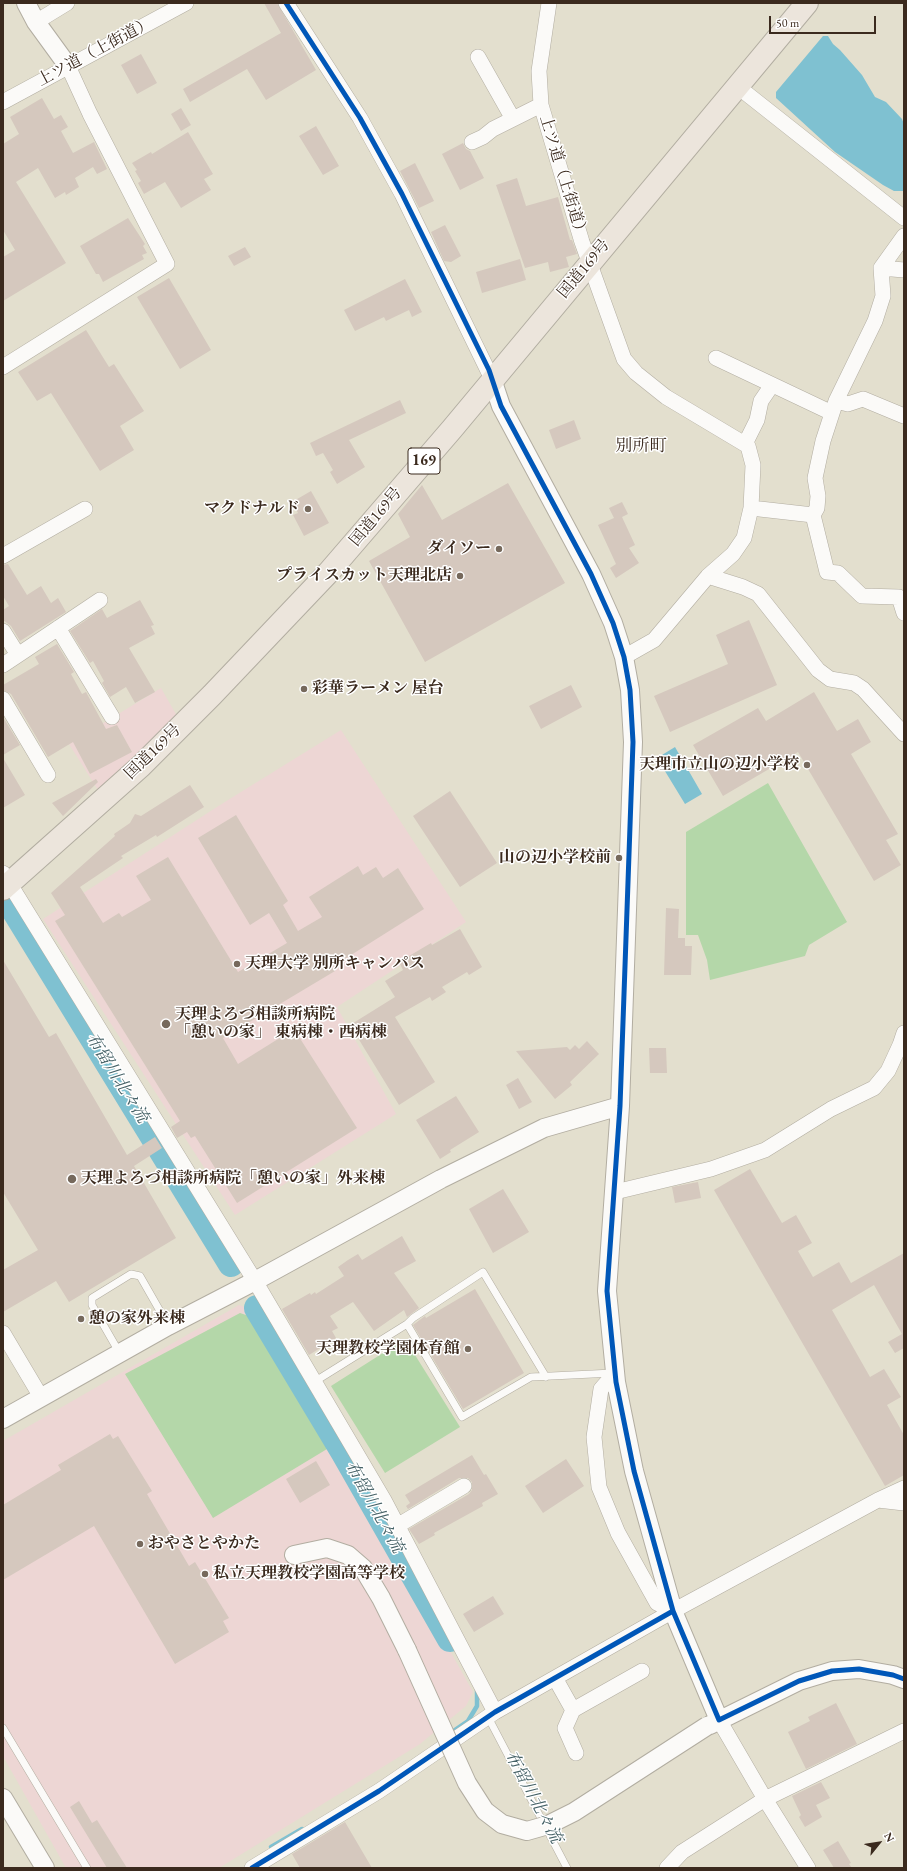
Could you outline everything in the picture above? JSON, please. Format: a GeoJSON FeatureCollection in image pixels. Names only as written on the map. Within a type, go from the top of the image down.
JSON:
{"type":"FeatureCollection","features":[{"type":"Feature","properties":{"kind":"highway","name":"国道169号"},"geometry":{"type":"LineString","coordinates":[[5,883],[141,766],[260,646],[328,573],[590,263],[806,3]]}},
{"type":"Feature","properties":{"kind":"street"},"geometry":{"type":"LineString","coordinates":[[3,367],[167,264],[90,114],[68,66],[36,22],[26,3]]}},
{"type":"Feature","properties":{"kind":"street"},"geometry":{"type":"LineString","coordinates":[[36,22],[67,3]]}},
{"type":"Feature","properties":{"kind":"street","name":"上ツ道（上街道）"},"geometry":{"type":"LineString","coordinates":[[3,102],[186,3]]}},
{"type":"Feature","properties":{"kind":"street"},"geometry":{"type":"LineString","coordinates":[[286,3],[360,118],[402,194],[492,379],[501,406],[591,574],[613,623],[624,657],[630,690],[633,742],[620,1106],[607,1291],[615,1373],[634,1471],[672,1611],[713,1723],[765,1799],[808,1868]]}},
{"type":"Feature","properties":{"kind":"street","name":"上ツ道（上街道）"},"geometry":{"type":"LineString","coordinates":[[549,3],[539,71],[541,105],[590,263],[624,359],[636,373],[666,397],[745,444]]}},
{"type":"Feature","properties":{"kind":"street"},"geometry":{"type":"LineString","coordinates":[[478,57],[513,119]]}},
{"type":"Feature","properties":{"kind":"street"},"geometry":{"type":"LineString","coordinates":[[737,86],[904,218]]}},
{"type":"Feature","properties":{"kind":"street"},"geometry":{"type":"LineString","coordinates":[[472,142],[483,137],[493,129],[541,105]]}},
{"type":"Feature","properties":{"kind":"street"},"geometry":{"type":"LineString","coordinates":[[904,236],[881,268],[883,296],[875,321],[834,407],[823,441],[815,478],[818,508],[813,516],[826,572],[838,573],[862,596],[900,597],[904,612]]}},
{"type":"Feature","properties":{"kind":"street"},"geometry":{"type":"LineString","coordinates":[[881,268],[904,270]]}},
{"type":"Feature","properties":{"kind":"street"},"geometry":{"type":"LineString","coordinates":[[716,358],[772,385],[834,407],[863,399],[904,416]]}},
{"type":"Feature","properties":{"kind":"street"},"geometry":{"type":"LineString","coordinates":[[624,657],[654,640],[708,576],[734,554],[744,538],[751,508],[753,465],[748,446],[745,444],[757,420],[761,402],[772,385]]}},
{"type":"Feature","properties":{"kind":"street"},"geometry":{"type":"LineString","coordinates":[[751,508],[813,516]]}},
{"type":"Feature","properties":{"kind":"street"},"geometry":{"type":"LineString","coordinates":[[3,556],[85,509]]}},
{"type":"Feature","properties":{"kind":"street"},"geometry":{"type":"LineString","coordinates":[[708,576],[743,587],[758,594],[818,670],[830,679],[854,683],[863,689],[904,734]]}},
{"type":"Feature","properties":{"kind":"street"},"geometry":{"type":"LineString","coordinates":[[3,665],[100,600]]}},
{"type":"Feature","properties":{"kind":"street"},"geometry":{"type":"LineString","coordinates":[[58,628],[112,717]]}},
{"type":"Feature","properties":{"kind":"street"},"geometry":{"type":"LineString","coordinates":[[3,631],[18,654]]}},
{"type":"Feature","properties":{"kind":"street"},"geometry":{"type":"LineString","coordinates":[[3,699],[48,775]]}},
{"type":"Feature","properties":{"kind":"street"},"geometry":{"type":"LineString","coordinates":[[5,883],[245,1286],[314,1382],[397,1526],[492,1715]]}},
{"type":"Feature","properties":{"kind":"street"},"geometry":{"type":"LineString","coordinates":[[615,1192],[711,1169],[765,1150],[831,1109],[874,1088],[888,1071],[904,1033]]}},
{"type":"Feature","properties":{"kind":"street"},"geometry":{"type":"LineString","coordinates":[[3,1419],[168,1326],[440,1180],[544,1128],[620,1106]]}},
{"type":"Feature","properties":{"kind":"street"},"geometry":{"type":"LineString","coordinates":[[3,1333],[41,1397]]}},
{"type":"Feature","properties":{"kind":"street"},"geometry":{"type":"LineString","coordinates":[[615,1373],[601,1389],[594,1437],[599,1487],[618,1533],[657,1603],[672,1611]]}},
{"type":"Feature","properties":{"kind":"street"},"geometry":{"type":"LineString","coordinates":[[397,1526],[464,1486]]}},
{"type":"Feature","properties":{"kind":"street"},"geometry":{"type":"LineString","coordinates":[[252,1868],[379,1791],[492,1715],[555,1678],[672,1611],[878,1500],[904,1488]]}},
{"type":"Feature","properties":{"kind":"street"},"geometry":{"type":"LineString","coordinates":[[878,1500],[904,1503]]}},
{"type":"Feature","properties":{"kind":"street"},"geometry":{"type":"LineString","coordinates":[[294,1555],[327,1548],[348,1555],[363,1568],[381,1598],[407,1650],[467,1783],[485,1811],[502,1824],[527,1831],[548,1825],[574,1812],[713,1723],[800,1681],[832,1671],[859,1669],[893,1675],[904,1679]]}},
{"type":"Feature","properties":{"kind":"street"},"geometry":{"type":"LineString","coordinates":[[576,1753],[565,1728],[573,1710],[642,1671]]}},
{"type":"Feature","properties":{"kind":"street"},"geometry":{"type":"LineString","coordinates":[[555,1678],[573,1710]]}},
{"type":"Feature","properties":{"kind":"street"},"geometry":{"type":"LineString","coordinates":[[667,1868],[682,1852],[765,1799],[904,1731]]}},
{"type":"Feature","properties":{"kind":"street"},"geometry":{"type":"LineString","coordinates":[[3,1798],[45,1868]]}},
{"type":"Feature","properties":{"kind":"lane"},"geometry":{"type":"LineString","coordinates":[[314,1382],[407,1324],[413,1318],[483,1272],[546,1377]]}},
{"type":"Feature","properties":{"kind":"lane"},"geometry":{"type":"LineString","coordinates":[[119,1353],[92,1306],[92,1298],[131,1274],[140,1276],[168,1326]]}},
{"type":"Feature","properties":{"kind":"lane"},"geometry":{"type":"LineString","coordinates":[[407,1324],[462,1417],[531,1377],[615,1373]]}},
{"type":"Feature","properties":{"kind":"lane"},"geometry":{"type":"LineString","coordinates":[[492,1715],[567,1868]]}},
{"type":"Feature","properties":{"kind":"lane"},"geometry":{"type":"LineString","coordinates":[[3,1728],[87,1868]]}},
{"type":"Feature","properties":{"kind":"shaded area"},"geometry":{"type":"Polygon","coordinates":[[[161,688],[177,716],[98,790],[69,744],[161,688]]]}},
{"type":"Feature","properties":{"kind":"shaded area","name":"天理大学 別所キャンパス"},"geometry":{"type":"Polygon","coordinates":[[[341,730],[466,922],[337,1007],[396,1114],[235,1215],[43,919],[220,805],[341,730]]]}},
{"type":"Feature","properties":{"kind":"shaded area","name":"私立天理教校学園高等学校"},"geometry":{"type":"Polygon","coordinates":[[[239,1305],[255,1311],[341,1456],[473,1692],[466,1706],[420,1744],[219,1868],[66,1868],[3,1756],[3,1441],[239,1305]]]}},
{"type":"Feature","properties":{"kind":"green space"},"geometry":{"type":"Polygon","coordinates":[[[768,783],[847,922],[809,945],[805,956],[710,980],[707,960],[698,935],[686,935],[686,832],[768,783]]]}},
{"type":"Feature","properties":{"kind":"green space"},"geometry":{"type":"Polygon","coordinates":[[[240,1313],[252,1317],[332,1446],[213,1518],[125,1374],[240,1313]]]}},
{"type":"Feature","properties":{"kind":"green space"},"geometry":{"type":"Polygon","coordinates":[[[405,1339],[460,1427],[385,1473],[331,1386],[405,1339]]]}},
{"type":"Feature","properties":{"kind":"water"},"geometry":{"type":"Polygon","coordinates":[[[823,36],[828,36],[833,44],[862,75],[875,97],[886,102],[902,119],[904,124],[904,191],[894,191],[883,185],[835,152],[776,98],[776,92],[823,36]]]}},
{"type":"Feature","properties":{"kind":"water"},"geometry":{"type":"Polygon","coordinates":[[[675,747],[702,794],[685,804],[657,758],[675,747]]]}},
{"type":"Feature","properties":{"kind":"building"},"geometry":{"type":"Polygon","coordinates":[[[264,3],[277,3],[316,70],[266,100],[247,69],[190,102],[183,89],[281,33],[264,3]]]}},
{"type":"Feature","properties":{"kind":"building"},"geometry":{"type":"Polygon","coordinates":[[[141,54],[157,83],[137,94],[121,65],[141,54]]]}},
{"type":"Feature","properties":{"kind":"building"},"geometry":{"type":"Polygon","coordinates":[[[42,98],[54,119],[61,115],[68,127],[61,131],[73,153],[94,142],[107,169],[97,174],[93,167],[75,178],[79,187],[66,195],[65,192],[55,198],[38,168],[16,182],[66,263],[3,301],[3,257],[15,250],[3,230],[3,144],[19,134],[10,117],[42,98]]]}},
{"type":"Feature","properties":{"kind":"building"},"geometry":{"type":"Polygon","coordinates":[[[181,108],[191,125],[181,131],[171,114],[181,108]]]}},
{"type":"Feature","properties":{"kind":"building"},"geometry":{"type":"Polygon","coordinates":[[[316,126],[339,166],[323,175],[299,136],[316,126]]]}},
{"type":"Feature","properties":{"kind":"building"},"geometry":{"type":"Polygon","coordinates":[[[188,132],[213,174],[204,179],[211,190],[181,208],[165,182],[144,194],[138,183],[141,181],[135,171],[137,170],[132,163],[151,152],[152,154],[188,132]]]}},
{"type":"Feature","properties":{"kind":"building"},"geometry":{"type":"Polygon","coordinates":[[[463,143],[466,149],[470,151],[484,178],[460,190],[442,154],[463,143]]]}},
{"type":"Feature","properties":{"kind":"building"},"geometry":{"type":"Polygon","coordinates":[[[415,163],[434,201],[419,208],[400,171],[415,163]]]}},
{"type":"Feature","properties":{"kind":"building"},"geometry":{"type":"Polygon","coordinates":[[[517,178],[526,206],[558,197],[570,240],[572,240],[577,254],[566,257],[569,267],[550,272],[548,262],[525,268],[496,185],[517,178]]]}},
{"type":"Feature","properties":{"kind":"building"},"geometry":{"type":"Polygon","coordinates":[[[128,218],[145,244],[143,246],[147,253],[142,255],[144,259],[103,282],[99,274],[96,274],[80,246],[128,218]]]}},
{"type":"Feature","properties":{"kind":"building"},"geometry":{"type":"Polygon","coordinates":[[[445,225],[461,256],[451,262],[444,261],[431,232],[445,225]]]}},
{"type":"Feature","properties":{"kind":"building"},"geometry":{"type":"Polygon","coordinates":[[[245,247],[251,257],[234,266],[228,256],[245,247]]]}},
{"type":"Feature","properties":{"kind":"building"},"geometry":{"type":"Polygon","coordinates":[[[520,259],[526,280],[482,293],[476,272],[520,259]]]}},
{"type":"Feature","properties":{"kind":"building"},"geometry":{"type":"Polygon","coordinates":[[[169,278],[211,350],[180,369],[137,297],[169,278]]]}},
{"type":"Feature","properties":{"kind":"building"},"geometry":{"type":"Polygon","coordinates":[[[405,279],[422,312],[412,317],[409,310],[386,321],[384,317],[355,331],[344,310],[405,279]]]}},
{"type":"Feature","properties":{"kind":"building"},"geometry":{"type":"Polygon","coordinates":[[[86,330],[109,367],[114,364],[144,411],[120,426],[134,450],[100,471],[51,393],[37,401],[18,372],[86,330]]]}},
{"type":"Feature","properties":{"kind":"building"},"geometry":{"type":"Polygon","coordinates":[[[400,400],[406,413],[349,440],[365,467],[337,484],[330,472],[333,470],[323,453],[316,456],[310,443],[400,400]]]}},
{"type":"Feature","properties":{"kind":"building"},"geometry":{"type":"Polygon","coordinates":[[[574,420],[581,439],[556,449],[549,430],[574,420]]]}},
{"type":"Feature","properties":{"kind":"building"},"geometry":{"type":"Polygon","coordinates":[[[508,483],[565,583],[425,662],[369,561],[410,537],[398,514],[422,485],[442,520],[508,483]]]}},
{"type":"Feature","properties":{"kind":"building"},"geometry":{"type":"Polygon","coordinates":[[[311,491],[329,523],[304,536],[293,515],[298,513],[292,502],[311,491]]]}},
{"type":"Feature","properties":{"kind":"building"},"geometry":{"type":"Polygon","coordinates":[[[622,502],[628,514],[622,517],[635,545],[629,548],[639,563],[616,578],[610,568],[616,564],[598,525],[614,518],[609,508],[622,502]]]}},
{"type":"Feature","properties":{"kind":"building"},"geometry":{"type":"Polygon","coordinates":[[[8,564],[27,595],[41,586],[51,603],[58,598],[66,612],[20,641],[11,626],[3,620],[3,610],[9,606],[3,596],[3,565],[8,564]]]}},
{"type":"Feature","properties":{"kind":"building"},"geometry":{"type":"Polygon","coordinates":[[[140,600],[154,625],[151,626],[155,634],[129,648],[155,692],[135,703],[126,687],[110,697],[102,683],[104,681],[93,661],[90,663],[70,631],[102,609],[107,618],[140,600]]]}},
{"type":"Feature","properties":{"kind":"building"},"geometry":{"type":"Polygon","coordinates":[[[749,620],[777,685],[670,732],[654,696],[728,664],[716,635],[749,620]]]}},
{"type":"Feature","properties":{"kind":"building"},"geometry":{"type":"Polygon","coordinates":[[[57,644],[74,672],[71,674],[82,694],[86,692],[106,729],[117,725],[132,752],[90,774],[73,742],[48,757],[11,694],[3,690],[3,685],[39,664],[35,657],[57,644]]]}},
{"type":"Feature","properties":{"kind":"building"},"geometry":{"type":"Polygon","coordinates":[[[571,685],[582,707],[541,729],[529,706],[571,685]]]}},
{"type":"Feature","properties":{"kind":"building"},"geometry":{"type":"Polygon","coordinates":[[[814,692],[837,731],[858,719],[871,742],[851,754],[898,834],[886,840],[901,865],[874,881],[798,752],[723,796],[693,745],[758,708],[766,721],[814,692]]]}},
{"type":"Feature","properties":{"kind":"building"},"geometry":{"type":"Polygon","coordinates":[[[3,717],[20,745],[3,755],[3,717]]]}},
{"type":"Feature","properties":{"kind":"building"},"geometry":{"type":"Polygon","coordinates":[[[3,758],[25,795],[3,808],[3,758]]]}},
{"type":"Feature","properties":{"kind":"building"},"geometry":{"type":"Polygon","coordinates":[[[96,779],[98,782],[63,816],[52,803],[96,779]]]}},
{"type":"Feature","properties":{"kind":"building"},"geometry":{"type":"Polygon","coordinates":[[[190,785],[204,807],[157,837],[156,835],[121,856],[123,858],[80,887],[103,923],[119,913],[122,917],[151,900],[136,876],[168,857],[238,972],[287,943],[269,913],[250,925],[198,838],[236,815],[288,901],[283,905],[298,931],[322,917],[309,897],[358,866],[363,875],[376,867],[383,878],[398,868],[424,909],[332,967],[335,971],[223,1038],[238,1064],[294,1029],[357,1128],[237,1203],[195,1136],[191,1138],[187,1132],[177,1138],[171,1127],[180,1121],[55,921],[65,915],[51,893],[115,836],[114,834],[130,823],[135,814],[141,816],[190,785]]]}},
{"type":"Feature","properties":{"kind":"building"},"geometry":{"type":"Polygon","coordinates":[[[450,791],[497,863],[460,887],[413,816],[450,791]]]}},
{"type":"Feature","properties":{"kind":"building"},"geometry":{"type":"Polygon","coordinates":[[[666,908],[679,909],[678,938],[685,938],[685,946],[692,946],[691,975],[664,975],[666,908]]]}},
{"type":"Feature","properties":{"kind":"building"},"geometry":{"type":"Polygon","coordinates":[[[460,929],[482,967],[469,975],[467,972],[442,987],[446,992],[432,1001],[430,997],[395,1017],[435,1082],[399,1105],[350,1025],[395,997],[385,981],[403,970],[399,962],[431,943],[432,945],[460,929]]]}},
{"type":"Feature","properties":{"kind":"building","name":"天理よろづ相談所病院「憩いの家」外来棟"},"geometry":{"type":"Polygon","coordinates":[[[3,960],[49,1037],[56,1033],[127,1155],[155,1137],[162,1148],[134,1166],[176,1238],[69,1302],[56,1281],[3,1312],[3,1270],[38,1250],[3,1192],[3,960]]]}},
{"type":"Feature","properties":{"kind":"building"},"geometry":{"type":"Polygon","coordinates":[[[587,1041],[599,1054],[570,1082],[572,1085],[555,1099],[516,1051],[567,1047],[570,1050],[575,1045],[579,1049],[587,1041]]]}},
{"type":"Feature","properties":{"kind":"building"},"geometry":{"type":"Polygon","coordinates":[[[649,1048],[666,1048],[667,1073],[650,1073],[649,1048]]]}},
{"type":"Feature","properties":{"kind":"building"},"geometry":{"type":"Polygon","coordinates":[[[518,1078],[532,1102],[519,1109],[506,1085],[518,1078]]]}},
{"type":"Feature","properties":{"kind":"building"},"geometry":{"type":"Polygon","coordinates":[[[456,1096],[479,1132],[450,1150],[451,1152],[440,1159],[416,1120],[456,1096]]]}},
{"type":"Feature","properties":{"kind":"building"},"geometry":{"type":"Polygon","coordinates":[[[750,1169],[782,1223],[796,1215],[812,1243],[798,1251],[813,1277],[839,1262],[851,1283],[904,1253],[904,1348],[895,1353],[888,1342],[902,1334],[874,1285],[832,1310],[870,1377],[884,1369],[901,1397],[887,1405],[904,1435],[904,1475],[885,1486],[714,1190],[750,1169]]]}},
{"type":"Feature","properties":{"kind":"building"},"geometry":{"type":"Polygon","coordinates":[[[698,1182],[701,1198],[675,1203],[672,1187],[698,1182]]]}},
{"type":"Feature","properties":{"kind":"building"},"geometry":{"type":"Polygon","coordinates":[[[503,1189],[529,1232],[493,1253],[469,1209],[503,1189]]]}},
{"type":"Feature","properties":{"kind":"building"},"geometry":{"type":"Polygon","coordinates":[[[402,1236],[416,1261],[394,1273],[419,1308],[407,1317],[404,1310],[374,1331],[353,1302],[330,1316],[338,1328],[332,1331],[336,1338],[309,1355],[282,1309],[310,1293],[311,1295],[315,1292],[316,1294],[344,1276],[338,1267],[348,1260],[358,1254],[362,1260],[402,1236]]]}},
{"type":"Feature","properties":{"kind":"building","name":"天理教校学園体育館"},"geometry":{"type":"Polygon","coordinates":[[[475,1289],[524,1373],[463,1409],[413,1325],[425,1316],[426,1318],[475,1289]]]}},
{"type":"Feature","properties":{"kind":"building","name":"おやさとやかた"},"geometry":{"type":"Polygon","coordinates":[[[110,1434],[113,1439],[118,1436],[152,1491],[147,1494],[189,1566],[195,1562],[229,1618],[223,1621],[229,1632],[175,1664],[94,1526],[3,1580],[3,1505],[61,1470],[58,1465],[110,1434]]]}},
{"type":"Feature","properties":{"kind":"building"},"geometry":{"type":"Polygon","coordinates":[[[472,1455],[498,1494],[482,1503],[483,1506],[434,1533],[435,1535],[419,1544],[409,1529],[469,1494],[472,1490],[472,1482],[468,1478],[459,1478],[408,1509],[406,1506],[410,1503],[405,1495],[472,1455]]]}},
{"type":"Feature","properties":{"kind":"building"},"geometry":{"type":"Polygon","coordinates":[[[566,1459],[584,1486],[543,1513],[525,1486],[566,1459]]]}},
{"type":"Feature","properties":{"kind":"building"},"geometry":{"type":"Polygon","coordinates":[[[316,1461],[330,1485],[300,1503],[286,1479],[316,1461]]]}},
{"type":"Feature","properties":{"kind":"building"},"geometry":{"type":"Polygon","coordinates":[[[493,1596],[504,1614],[474,1632],[463,1614],[493,1596]]]}},
{"type":"Feature","properties":{"kind":"building"},"geometry":{"type":"Polygon","coordinates":[[[836,1703],[857,1744],[806,1769],[788,1732],[810,1721],[808,1717],[836,1703]]]}},
{"type":"Feature","properties":{"kind":"building"},"geometry":{"type":"Polygon","coordinates":[[[821,1782],[830,1798],[816,1805],[822,1817],[805,1827],[799,1817],[801,1815],[792,1796],[821,1782]]]}},
{"type":"Feature","properties":{"kind":"building"},"geometry":{"type":"Polygon","coordinates":[[[79,1801],[92,1823],[97,1820],[127,1868],[107,1868],[70,1807],[79,1801]]]}},
{"type":"Feature","properties":{"kind":"building"},"geometry":{"type":"Polygon","coordinates":[[[345,1822],[372,1868],[300,1868],[292,1854],[345,1822]]]}},
{"type":"Feature","properties":{"kind":"building"},"geometry":{"type":"Polygon","coordinates":[[[838,1841],[851,1863],[849,1864],[852,1868],[834,1868],[823,1850],[838,1841]]]}},
{"type":"Feature","properties":{"kind":"waterway","name":"布留川北々流"},"geometry":{"type":"LineString","coordinates":[[3,892],[231,1264]]}},
{"type":"Feature","properties":{"kind":"waterway","name":"布留川北々流"},"geometry":{"type":"LineString","coordinates":[[257,1308],[344,1453],[450,1639]]}},
{"type":"Feature","properties":{"kind":"waterway"},"geometry":{"type":"LineString","coordinates":[[449,1734],[468,1721],[477,1706],[477,1690]]}},
{"type":"Feature","properties":{"kind":"waterway"},"geometry":{"type":"LineString","coordinates":[[272,1849],[271,1847],[302,1829]]}},
{"type":"Feature","properties":{"kind":"cycle path"},"geometry":{"type":"LineString","coordinates":[[286,3],[360,118],[402,194],[489,370],[501,406],[591,574],[613,623],[624,657],[630,690],[633,742],[620,1106],[607,1291],[616,1382],[634,1471],[673,1611],[719,1720],[799,1681],[832,1671],[859,1669],[893,1675],[904,1679]]}},
{"type":"Feature","properties":{"kind":"cycle path"},"geometry":{"type":"LineString","coordinates":[[252,1868],[379,1791],[495,1712],[673,1611]]}},
{"type":"Feature","properties":{"kind":"place","name":"マクドナルド"},"geometry":{"type":"Point","coordinates":[308,509]}},
{"type":"Feature","properties":{"kind":"place","name":"ダイソー"},"geometry":{"type":"Point","coordinates":[499,549]}},
{"type":"Feature","properties":{"kind":"place","name":"プライスカット天理北店"},"geometry":{"type":"Point","coordinates":[460,576]}},
{"type":"Feature","properties":{"kind":"place","name":"彩華ラーメン 屋台"},"geometry":{"type":"Point","coordinates":[304,689]}},
{"type":"Feature","properties":{"kind":"place","name":"天理市立山の辺小学校"},"geometry":{"type":"Point","coordinates":[807,765]}},
{"type":"Feature","properties":{"kind":"place","name":"山の辺小学校前"},"geometry":{"type":"Point","coordinates":[619,858]}},
{"type":"Feature","properties":{"kind":"place","name":"天理大学 別所キャンパス"},"geometry":{"type":"Point","coordinates":[237,964]}},
{"type":"Feature","properties":{"kind":"place","name":"天理よろづ相談所病院 「憩いの家」 東病棟・西病棟"},"geometry":{"type":"Point","coordinates":[166,1024]}},
{"type":"Feature","properties":{"kind":"place","name":"天理よろづ相談所病院「憩いの家」外来棟"},"geometry":{"type":"Point","coordinates":[72,1179]}},
{"type":"Feature","properties":{"kind":"place","name":"憩の家外来棟"},"geometry":{"type":"Point","coordinates":[81,1319]}},
{"type":"Feature","properties":{"kind":"place","name":"天理教校学園体育館"},"geometry":{"type":"Point","coordinates":[468,1349]}},
{"type":"Feature","properties":{"kind":"place","name":"おやさとやかた"},"geometry":{"type":"Point","coordinates":[140,1544]}},
{"type":"Feature","properties":{"kind":"place","name":"私立天理教校学園高等学校"},"geometry":{"type":"Point","coordinates":[205,1574]}},
{"type":"Feature","properties":{"kind":"district","name":"別所町"},"geometry":{"type":"Point","coordinates":[641,446]}}]}
